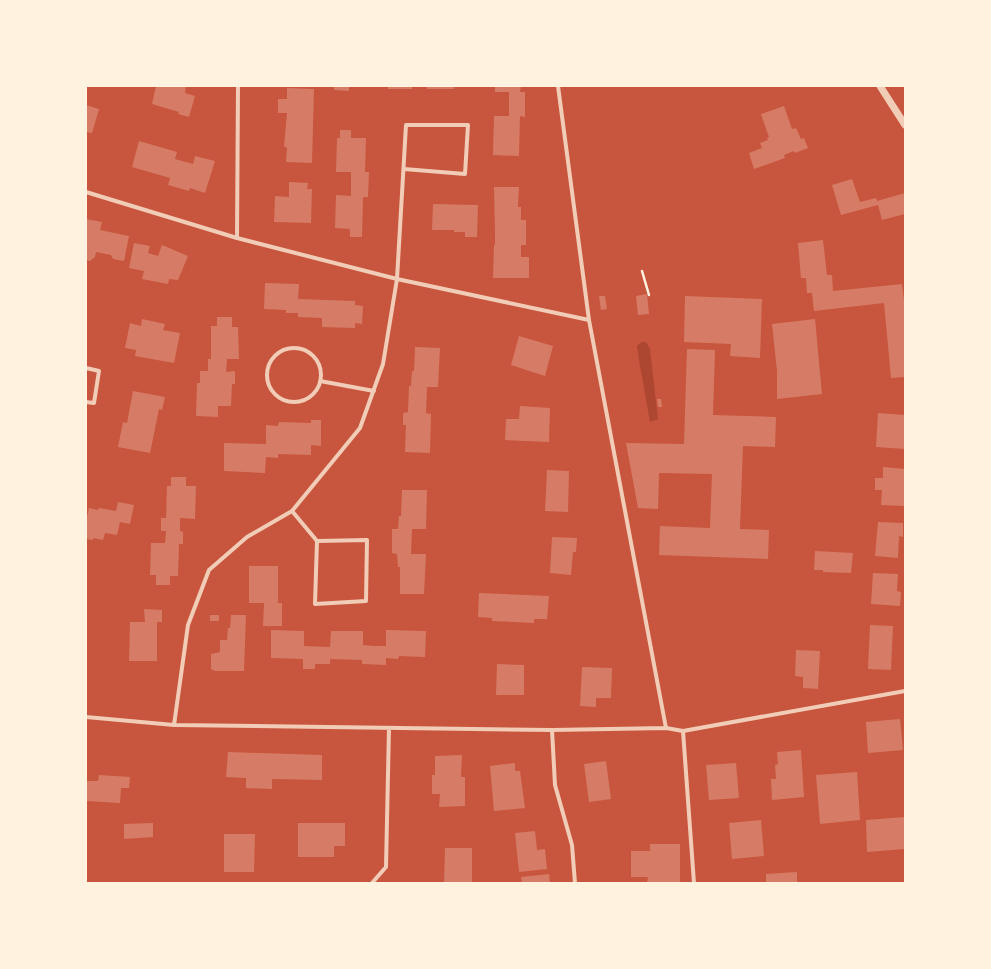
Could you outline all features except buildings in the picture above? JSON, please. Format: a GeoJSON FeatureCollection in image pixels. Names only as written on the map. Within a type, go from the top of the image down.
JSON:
{"type":"FeatureCollection","features":[{"type":"Feature","properties":{"kind":"street"},"geometry":{"type":"LineString","coordinates":[[237,238],[238,86]]}},
{"type":"Feature","properties":{"kind":"street"},"geometry":{"type":"LineString","coordinates":[[558,86],[589,320],[666,728]]}},
{"type":"Feature","properties":{"kind":"street"},"geometry":{"type":"LineString","coordinates":[[880,86],[905,125]]}},
{"type":"Feature","properties":{"kind":"street"},"geometry":{"type":"LineString","coordinates":[[174,725],[188,625],[209,570],[247,537],[292,511],[360,428],[383,364],[397,279],[406,125],[468,125],[465,174],[404,169]]}},
{"type":"Feature","properties":{"kind":"street"},"geometry":{"type":"LineString","coordinates":[[86,192],[237,238],[397,279],[589,320]]}},
{"type":"Feature","properties":{"kind":"street"},"geometry":{"type":"LineString","coordinates":[[287,348],[305,350],[313,355],[318,363],[321,372],[320,381],[314,392],[303,400],[295,402],[287,401],[272,391],[268,384],[268,367],[278,352],[287,348]]}},
{"type":"Feature","properties":{"kind":"street"},"geometry":{"type":"LineString","coordinates":[[86,368],[99,371],[94,402],[86,402]]}},
{"type":"Feature","properties":{"kind":"street"},"geometry":{"type":"LineString","coordinates":[[320,381],[374,391]]}},
{"type":"Feature","properties":{"kind":"street"},"geometry":{"type":"LineString","coordinates":[[292,511],[316,541],[315,604],[366,601],[367,540],[316,541]]}},
{"type":"Feature","properties":{"kind":"street"},"geometry":{"type":"LineString","coordinates":[[86,717],[174,725],[552,730],[666,728],[683,731],[905,691]]}},
{"type":"Feature","properties":{"kind":"street"},"geometry":{"type":"LineString","coordinates":[[372,883],[386,867],[389,728]]}},
{"type":"Feature","properties":{"kind":"street"},"geometry":{"type":"LineString","coordinates":[[552,730],[555,785],[572,845],[575,883]]}},
{"type":"Feature","properties":{"kind":"street"},"geometry":{"type":"LineString","coordinates":[[683,731],[694,883]]}},
{"type":"Feature","properties":{"kind":"path"},"geometry":{"type":"LineString","coordinates":[[642,271],[649,295]]}},
{"type":"Feature","properties":{"kind":"shaded area"},"geometry":{"type":"Polygon","coordinates":[[[642,342],[646,342],[650,349],[658,419],[650,422],[637,346],[642,342]]]}}]}
